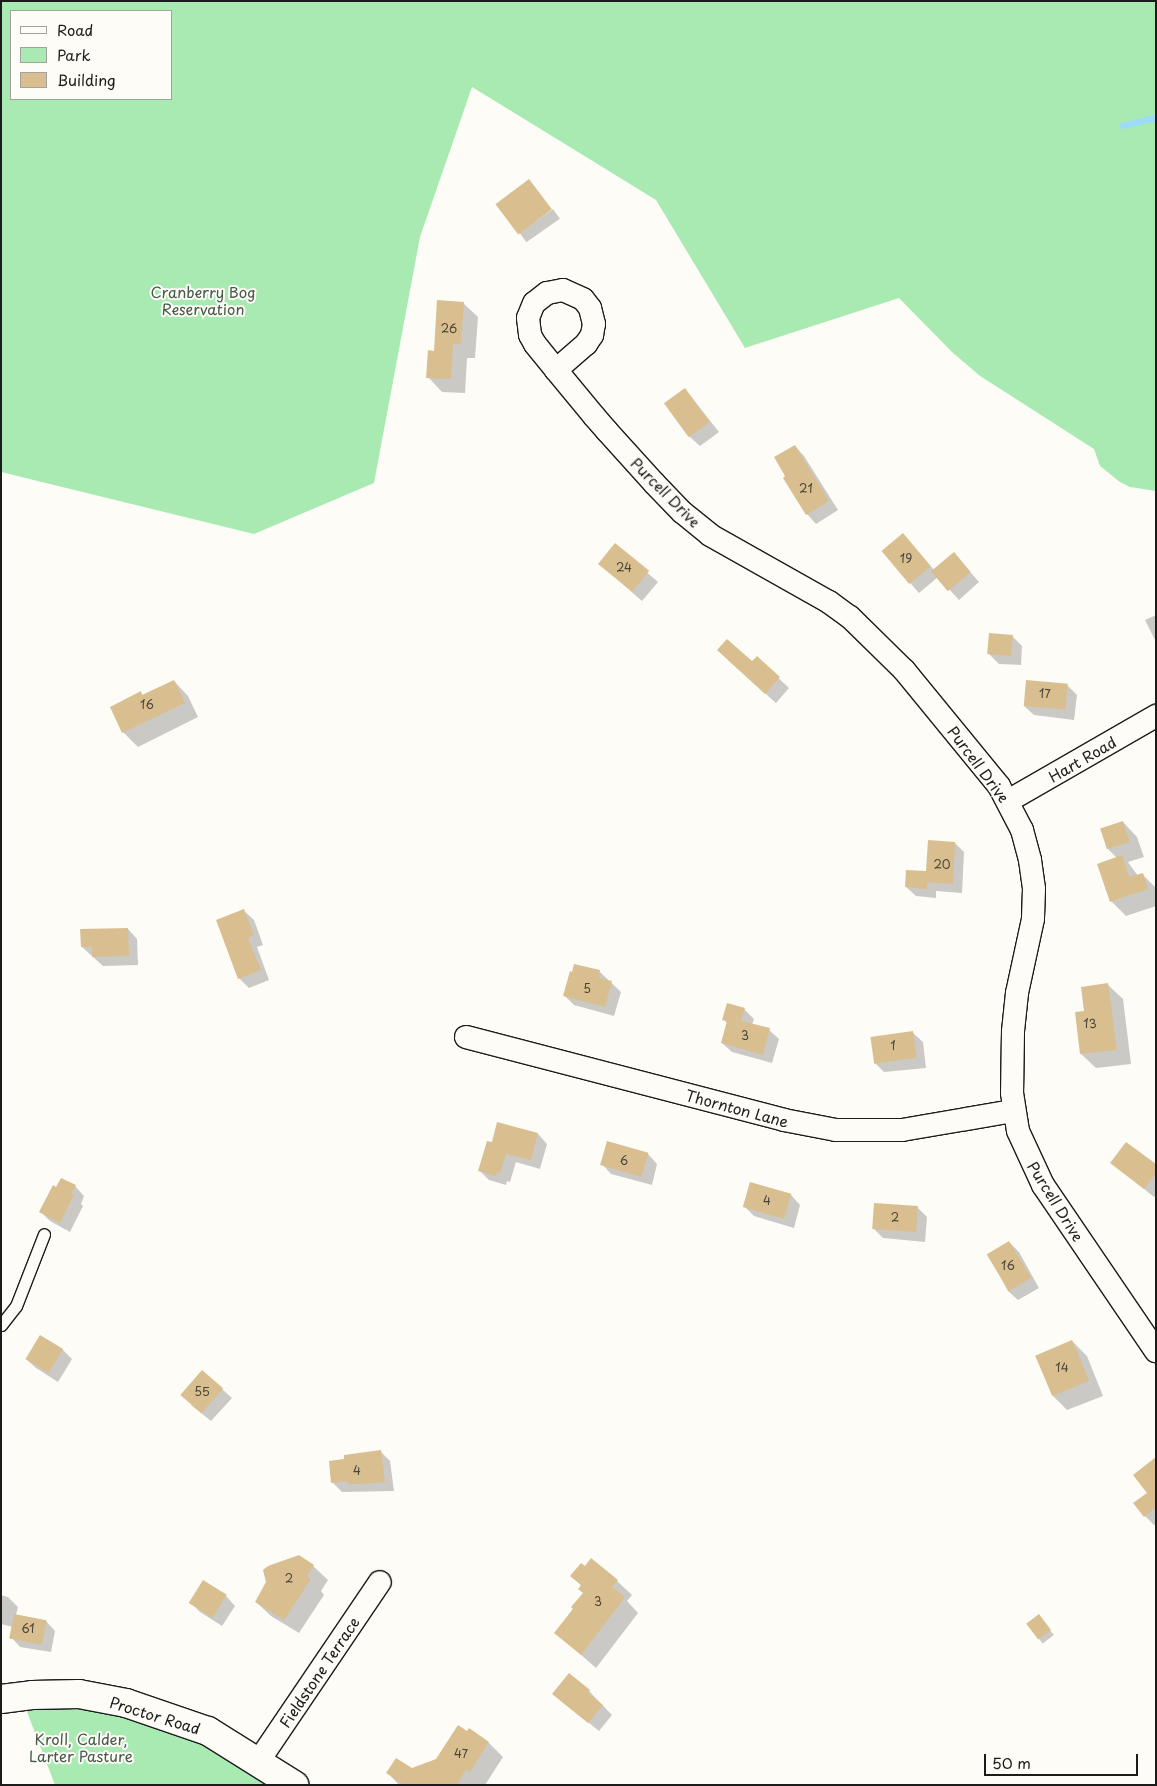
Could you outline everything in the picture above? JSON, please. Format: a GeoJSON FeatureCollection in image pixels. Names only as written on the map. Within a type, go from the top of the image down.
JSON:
{"type":"FeatureCollection","features":[{"type":"Feature","properties":{"kind":"main road","name":"Proctor Road"},"geometry":{"type":"LineString","coordinates":[[1,1699],[32,1695],[79,1694],[126,1703],[208,1731],[294,1785]]}},
{"type":"Feature","properties":{"kind":"street","name":"Purcell Drive"},"geometry":{"type":"LineString","coordinates":[[556,370],[654,484],[697,525],[724,544],[829,602],[868,633],[894,658],[978,758],[1008,801],[1022,830],[1029,852],[1034,896],[1033,919],[1017,993],[1013,1032],[1013,1111],[1025,1149],[1043,1185],[1154,1345]]}},
{"type":"Feature","properties":{"kind":"street","name":"Hart Road"},"geometry":{"type":"LineString","coordinates":[[1008,801],[1156,716]]}},
{"type":"Feature","properties":{"kind":"street","name":"Thornton Lane"},"geometry":{"type":"LineString","coordinates":[[466,1036],[784,1120],[836,1130],[857,1132],[902,1130],[1013,1111]]}},
{"type":"Feature","properties":{"kind":"street","name":"Fieldstone Terrace"},"geometry":{"type":"LineString","coordinates":[[258,1762],[380,1582]]}},
{"type":"Feature","properties":{"kind":"lane"},"geometry":{"type":"LineString","coordinates":[[1,1325],[16,1306],[44,1234]]}},
{"type":"Feature","properties":{"kind":"green space","name":"Cranberry Bog Reservation"},"geometry":{"type":"Polygon","coordinates":[[[1,1],[1156,1],[1156,491],[1130,487],[1120,482],[1100,466],[1094,449],[980,376],[952,352],[899,298],[745,348],[656,200],[472,87],[420,237],[374,483],[254,534],[1,472],[1,1]]]}},
{"type":"Feature","properties":{"kind":"green space","name":"Kroll, Calder, Larter Pasture"},"geometry":{"type":"Polygon","coordinates":[[[24,1704],[76,1707],[134,1717],[208,1742],[275,1785],[55,1785],[24,1704]]]}},
{"type":"Feature","properties":{"kind":"building"},"geometry":{"type":"Polygon","coordinates":[[[529,179],[552,209],[518,235],[495,204],[529,179]]]}},
{"type":"Feature","properties":{"kind":"building"},"geometry":{"type":"Polygon","coordinates":[[[437,300],[464,302],[461,344],[453,344],[451,379],[426,378],[428,350],[434,351],[437,300]]]}},
{"type":"Feature","properties":{"kind":"building"},"geometry":{"type":"Polygon","coordinates":[[[685,388],[710,422],[689,437],[664,403],[685,388]]]}},
{"type":"Feature","properties":{"kind":"building"},"geometry":{"type":"Polygon","coordinates":[[[795,445],[829,501],[806,515],[783,478],[785,476],[774,457],[795,445]]]}},
{"type":"Feature","properties":{"kind":"building"},"geometry":{"type":"Polygon","coordinates":[[[903,533],[931,566],[909,584],[882,551],[903,533]]]}},
{"type":"Feature","properties":{"kind":"building"},"geometry":{"type":"Polygon","coordinates":[[[615,543],[649,571],[632,592],[598,564],[615,543]]]}},
{"type":"Feature","properties":{"kind":"building"},"geometry":{"type":"Polygon","coordinates":[[[954,552],[971,572],[948,591],[931,571],[954,552]]]}},
{"type":"Feature","properties":{"kind":"building"},"geometry":{"type":"Polygon","coordinates":[[[989,633],[1013,635],[1011,656],[987,654],[989,633]]]}},
{"type":"Feature","properties":{"kind":"building"},"geometry":{"type":"Polygon","coordinates":[[[727,639],[752,661],[757,656],[780,677],[765,694],[717,650],[727,639]]]}},
{"type":"Feature","properties":{"kind":"building"},"geometry":{"type":"Polygon","coordinates":[[[174,680],[185,703],[122,733],[110,707],[141,691],[142,695],[174,680]]]}},
{"type":"Feature","properties":{"kind":"building"},"geometry":{"type":"Polygon","coordinates":[[[1026,680],[1068,684],[1066,710],[1024,706],[1026,680]]]}},
{"type":"Feature","properties":{"kind":"building"},"geometry":{"type":"Polygon","coordinates":[[[1123,821],[1130,842],[1107,849],[1100,828],[1123,821]]]}},
{"type":"Feature","properties":{"kind":"building"},"geometry":{"type":"Polygon","coordinates":[[[928,840],[955,842],[953,884],[927,882],[927,889],[905,887],[906,870],[926,871],[928,840]]]}},
{"type":"Feature","properties":{"kind":"building"},"geometry":{"type":"Polygon","coordinates":[[[1122,855],[1129,877],[1143,873],[1148,889],[1110,902],[1097,864],[1122,855]]]}},
{"type":"Feature","properties":{"kind":"building"},"geometry":{"type":"Polygon","coordinates":[[[244,909],[254,935],[248,938],[261,970],[238,979],[216,920],[244,909]]]}},
{"type":"Feature","properties":{"kind":"building"},"geometry":{"type":"Polygon","coordinates":[[[128,928],[129,956],[92,957],[92,947],[81,947],[80,929],[128,928]]]}},
{"type":"Feature","properties":{"kind":"building"},"geometry":{"type":"Polygon","coordinates":[[[574,964],[600,970],[599,978],[612,981],[605,1007],[563,996],[570,971],[572,972],[574,964]]]}},
{"type":"Feature","properties":{"kind":"building"},"geometry":{"type":"Polygon","coordinates":[[[1108,983],[1117,1050],[1080,1054],[1075,1012],[1084,1011],[1081,987],[1108,983]]]}},
{"type":"Feature","properties":{"kind":"building"},"geometry":{"type":"Polygon","coordinates":[[[727,1003],[745,1008],[741,1021],[770,1028],[763,1055],[721,1043],[727,1021],[722,1020],[727,1003]]]}},
{"type":"Feature","properties":{"kind":"building"},"geometry":{"type":"Polygon","coordinates":[[[913,1031],[917,1058],[874,1064],[870,1037],[913,1031]]]}},
{"type":"Feature","properties":{"kind":"building"},"geometry":{"type":"Polygon","coordinates":[[[497,1122],[538,1133],[531,1160],[506,1154],[500,1173],[497,1172],[496,1176],[478,1171],[487,1141],[492,1142],[497,1122]]]}},
{"type":"Feature","properties":{"kind":"building"},"geometry":{"type":"Polygon","coordinates":[[[607,1141],[648,1153],[641,1177],[600,1165],[607,1141]]]}},
{"type":"Feature","properties":{"kind":"building"},"geometry":{"type":"Polygon","coordinates":[[[1126,1142],[1156,1164],[1156,1173],[1144,1189],[1110,1163],[1126,1142]]]}},
{"type":"Feature","properties":{"kind":"building"},"geometry":{"type":"Polygon","coordinates":[[[61,1178],[76,1185],[71,1194],[74,1195],[60,1223],[39,1212],[53,1185],[56,1187],[61,1178]]]}},
{"type":"Feature","properties":{"kind":"building"},"geometry":{"type":"Polygon","coordinates":[[[750,1182],[791,1194],[784,1219],[743,1207],[750,1182]]]}},
{"type":"Feature","properties":{"kind":"building"},"geometry":{"type":"Polygon","coordinates":[[[874,1203],[918,1206],[916,1232],[872,1229],[874,1203]]]}},
{"type":"Feature","properties":{"kind":"building"},"geometry":{"type":"Polygon","coordinates":[[[1009,1241],[1031,1278],[1009,1291],[987,1254],[1009,1241]]]}},
{"type":"Feature","properties":{"kind":"building"},"geometry":{"type":"Polygon","coordinates":[[[40,1335],[63,1349],[49,1373],[26,1359],[40,1335]]]}},
{"type":"Feature","properties":{"kind":"building"},"geometry":{"type":"Polygon","coordinates":[[[1072,1340],[1089,1381],[1052,1396],[1035,1356],[1072,1340]]]}},
{"type":"Feature","properties":{"kind":"building"},"geometry":{"type":"Polygon","coordinates":[[[202,1370],[223,1388],[201,1413],[180,1395],[202,1370]]]}},
{"type":"Feature","properties":{"kind":"building"},"geometry":{"type":"Polygon","coordinates":[[[381,1450],[385,1482],[348,1484],[347,1481],[331,1483],[329,1461],[344,1459],[344,1455],[381,1450]]]}},
{"type":"Feature","properties":{"kind":"building"},"geometry":{"type":"Polygon","coordinates":[[[1156,1457],[1156,1507],[1144,1517],[1133,1503],[1147,1493],[1133,1475],[1156,1457]]]}},
{"type":"Feature","properties":{"kind":"building"},"geometry":{"type":"Polygon","coordinates":[[[299,1555],[314,1565],[307,1576],[311,1579],[284,1620],[255,1602],[266,1582],[263,1570],[268,1566],[299,1555]]]}},
{"type":"Feature","properties":{"kind":"building"},"geometry":{"type":"Polygon","coordinates":[[[591,1558],[618,1580],[612,1587],[625,1597],[581,1655],[554,1633],[583,1593],[578,1589],[581,1585],[570,1576],[581,1563],[585,1566],[591,1558]]]}},
{"type":"Feature","properties":{"kind":"building"},"geometry":{"type":"Polygon","coordinates":[[[203,1580],[227,1595],[212,1618],[189,1603],[203,1580]]]}},
{"type":"Feature","properties":{"kind":"building"},"geometry":{"type":"Polygon","coordinates":[[[14,1614],[46,1620],[42,1645],[9,1639],[14,1614]]]}},
{"type":"Feature","properties":{"kind":"building"},"geometry":{"type":"Polygon","coordinates":[[[1039,1614],[1051,1630],[1038,1640],[1026,1624],[1039,1614]]]}},
{"type":"Feature","properties":{"kind":"building"},"geometry":{"type":"Polygon","coordinates":[[[569,1673],[590,1690],[588,1693],[603,1705],[588,1723],[552,1694],[569,1673]]]}},
{"type":"Feature","properties":{"kind":"building"},"geometry":{"type":"Polygon","coordinates":[[[458,1725],[467,1731],[469,1728],[489,1742],[470,1772],[466,1769],[457,1785],[404,1785],[386,1773],[396,1758],[412,1768],[436,1759],[458,1725]]]}},
{"type":"Feature","properties":{"kind":"waterway"},"geometry":{"type":"LineString","coordinates":[[1123,126],[1156,118]]}}]}
